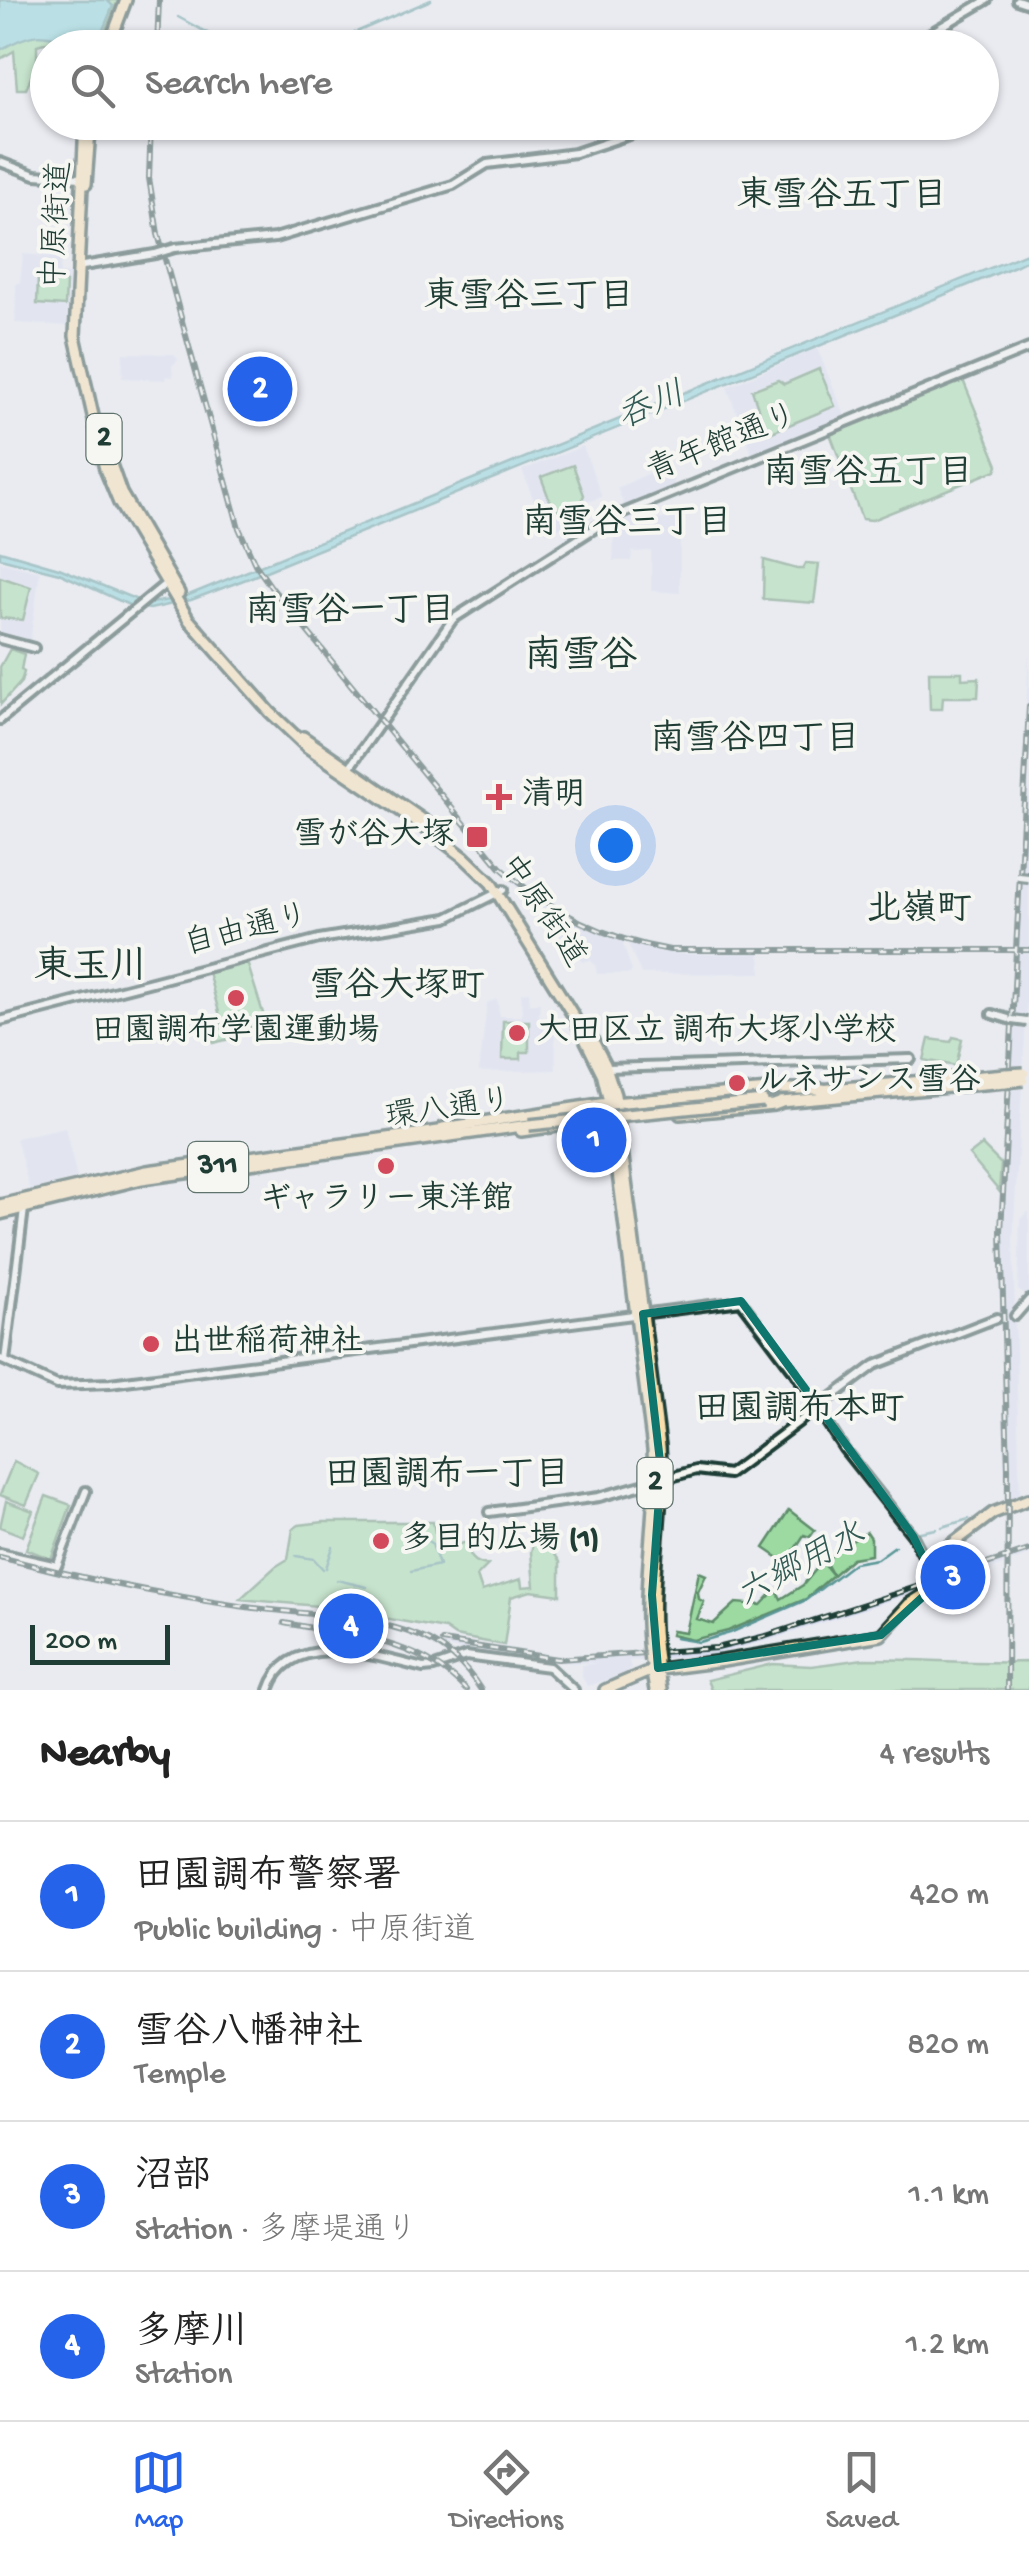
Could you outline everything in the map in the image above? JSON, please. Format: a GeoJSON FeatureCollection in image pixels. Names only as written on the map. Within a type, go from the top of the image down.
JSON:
{"type":"FeatureCollection","features":[{"type":"Feature","properties":{"kind":"main road"},"geometry":{"type":"LineString","coordinates":[[118,30],[129,0]]}},
{"type":"Feature","properties":{"kind":"main road","name":"中原街道"},"geometry":{"type":"LineString","coordinates":[[85,140],[80,178],[82,348],[112,470],[169,582],[203,629],[283,718],[347,770],[417,813],[472,856],[607,1068],[658,1480],[645,1603],[655,1670]]}},
{"type":"Feature","properties":{"kind":"main road","name":"中原街道"},"geometry":{"type":"LineString","coordinates":[[79,267],[86,140]]}},
{"type":"Feature","properties":{"kind":"main road","name":"中原街道"},"geometry":{"type":"LineString","coordinates":[[498,893],[578,1025],[613,1103]]}},
{"type":"Feature","properties":{"kind":"main road","name":"環八通り"},"geometry":{"type":"LineString","coordinates":[[763,1099],[782,1102],[1026,1076]]}},
{"type":"Feature","properties":{"kind":"main road","name":"環八通り"},"geometry":{"type":"LineString","coordinates":[[0,1214],[26,1203],[147,1171],[822,1089],[1006,1078]]}},
{"type":"Feature","properties":{"kind":"main road","name":"311"},"geometry":{"type":"LineString","coordinates":[[438,1134],[472,1122],[613,1103],[822,1089]]}},
{"type":"Feature","properties":{"kind":"main road"},"geometry":{"type":"LineString","coordinates":[[438,1134],[456,1140],[614,1119],[774,1106],[782,1102]]}},
{"type":"Feature","properties":{"kind":"main road"},"geometry":{"type":"LineString","coordinates":[[566,1110],[568,1125]]}},
{"type":"Feature","properties":{"kind":"main road","name":"環八通り"},"geometry":{"type":"LineString","coordinates":[[0,1205],[26,1203]]}},
{"type":"Feature","properties":{"kind":"main road"},"geometry":{"type":"LineString","coordinates":[[606,1690],[655,1670],[880,1635],[911,1602],[928,1592],[932,1578],[928,1563],[994,1513],[1029,1499]]}},
{"type":"Feature","properties":{"kind":"street"},"geometry":{"type":"LineString","coordinates":[[936,30],[987,0]]}},
{"type":"Feature","properties":{"kind":"street"},"geometry":{"type":"LineString","coordinates":[[1017,0],[1029,4]]}},
{"type":"Feature","properties":{"kind":"street"},"geometry":{"type":"LineString","coordinates":[[79,267],[174,248],[275,238],[453,185],[487,164],[574,153],[614,140]]}},
{"type":"Feature","properties":{"kind":"street"},"geometry":{"type":"LineString","coordinates":[[0,162],[35,175],[80,178]]}},
{"type":"Feature","properties":{"kind":"street","name":"青年館通り"},"geometry":{"type":"LineString","coordinates":[[347,770],[453,620],[611,518],[1029,348]]}},
{"type":"Feature","properties":{"kind":"street"},"geometry":{"type":"LineString","coordinates":[[0,720],[169,582]]}},
{"type":"Feature","properties":{"kind":"street"},"geometry":{"type":"LineString","coordinates":[[0,639],[34,648]]}},
{"type":"Feature","properties":{"kind":"street"},"geometry":{"type":"LineString","coordinates":[[1019,878],[1029,878]]}},
{"type":"Feature","properties":{"kind":"street","name":"自由通り"},"geometry":{"type":"LineString","coordinates":[[0,1021],[319,938],[447,918],[498,893]]}},
{"type":"Feature","properties":{"kind":"street"},"geometry":{"type":"LineString","coordinates":[[992,1014],[1028,1022]]}},
{"type":"Feature","properties":{"kind":"street"},"geometry":{"type":"LineString","coordinates":[[607,1068],[911,1059]]}},
{"type":"Feature","properties":{"kind":"street"},"geometry":{"type":"LineString","coordinates":[[26,1203],[2,1360],[58,1385],[110,1384],[741,1301],[848,1453],[913,1536],[928,1563]]}},
{"type":"Feature","properties":{"kind":"street"},"geometry":{"type":"LineString","coordinates":[[1014,1316],[1029,1300]]}},
{"type":"Feature","properties":{"kind":"street"},"geometry":{"type":"LineString","coordinates":[[489,1512],[599,1497],[700,1469],[728,1474],[878,1363],[997,1318]]}},
{"type":"Feature","properties":{"kind":"street"},"geometry":{"type":"LineString","coordinates":[[0,1552],[56,1566],[86,1491]]}},
{"type":"Feature","properties":{"kind":"street"},"geometry":{"type":"LineString","coordinates":[[269,1690],[280,1666],[304,1654],[332,1650],[422,1668],[469,1656],[550,1667],[574,1690]]}},
{"type":"Feature","properties":{"kind":"highlighted area"},"geometry":{"type":"Polygon","coordinates":[[[741,1301],[913,1536],[930,1570],[928,1592],[881,1635],[658,1668],[652,1595],[661,1470],[643,1314],[741,1301]]]}},
{"type":"Feature","properties":{"kind":"shaded area"},"geometry":{"type":"Polygon","coordinates":[[[23,254],[61,257],[60,273],[69,274],[67,326],[15,323],[16,284],[20,282],[23,254]]]}},
{"type":"Feature","properties":{"kind":"shaded area"},"geometry":{"type":"Polygon","coordinates":[[[817,348],[847,420],[753,457],[727,387],[817,348]]]}},
{"type":"Feature","properties":{"kind":"shaded area"},"geometry":{"type":"Polygon","coordinates":[[[123,353],[174,354],[178,360],[172,366],[173,377],[122,378],[123,353]]]}},
{"type":"Feature","properties":{"kind":"shaded area"},"geometry":{"type":"Polygon","coordinates":[[[583,446],[602,497],[571,514],[578,535],[568,542],[563,526],[546,533],[522,470],[583,446]]]}},
{"type":"Feature","properties":{"kind":"shaded area"},"geometry":{"type":"Polygon","coordinates":[[[669,464],[675,487],[625,508],[617,488],[669,464]]]}},
{"type":"Feature","properties":{"kind":"shaded area"},"geometry":{"type":"Polygon","coordinates":[[[632,512],[633,522],[651,516],[651,520],[680,518],[680,593],[651,591],[651,551],[632,552],[631,561],[613,561],[614,531],[621,528],[621,517],[632,512]]]}},
{"type":"Feature","properties":{"kind":"shaded area"},"geometry":{"type":"Polygon","coordinates":[[[0,562],[40,572],[30,643],[0,635],[0,562]]]}},
{"type":"Feature","properties":{"kind":"shaded area"},"geometry":{"type":"Polygon","coordinates":[[[1029,653],[1029,968],[1013,1240],[1020,1497],[1005,1502],[999,1237],[1029,653]]]}},
{"type":"Feature","properties":{"kind":"shaded area"},"geometry":{"type":"Polygon","coordinates":[[[507,875],[574,922],[622,941],[630,974],[597,974],[590,960],[582,962],[575,946],[564,949],[559,931],[507,875]]]}},
{"type":"Feature","properties":{"kind":"shaded area"},"geometry":{"type":"Polygon","coordinates":[[[628,944],[680,954],[760,953],[761,973],[641,974],[628,944]]]}},
{"type":"Feature","properties":{"kind":"shaded area","name":"大田区立 調布大塚小学校"},"geometry":{"type":"Polygon","coordinates":[[[529,992],[530,1003],[540,1003],[544,1032],[555,1033],[556,1070],[479,1072],[487,1003],[497,999],[500,1016],[522,1016],[521,993],[529,992]]]}},
{"type":"Feature","properties":{"kind":"shaded area"},"geometry":{"type":"Polygon","coordinates":[[[65,1127],[77,1178],[30,1191],[16,1138],[65,1127]]]}},
{"type":"Feature","properties":{"kind":"shaded area"},"geometry":{"type":"Polygon","coordinates":[[[1029,1211],[1028,1297],[1018,1290],[1020,1219],[1029,1211]]]}},
{"type":"Feature","properties":{"kind":"shaded area"},"geometry":{"type":"Polygon","coordinates":[[[1029,1547],[1029,1555],[948,1586],[915,1592],[715,1654],[629,1661],[631,1668],[623,1675],[587,1686],[581,1665],[597,1663],[515,1661],[441,1646],[443,1639],[562,1657],[719,1645],[1029,1547]]]}},
{"type":"Feature","properties":{"kind":"green space"},"geometry":{"type":"Polygon","coordinates":[[[0,0],[118,0],[106,30],[30,30],[30,80],[26,89],[17,89],[14,51],[0,59],[0,0]]]}},
{"type":"Feature","properties":{"kind":"green space"},"geometry":{"type":"Polygon","coordinates":[[[38,276],[66,282],[65,306],[37,304],[38,276]]]}},
{"type":"Feature","properties":{"kind":"green space"},"geometry":{"type":"Polygon","coordinates":[[[819,369],[835,406],[767,434],[752,390],[778,380],[784,384],[819,369]]]}},
{"type":"Feature","properties":{"kind":"green space"},"geometry":{"type":"Polygon","coordinates":[[[963,380],[998,465],[996,470],[872,520],[862,519],[829,431],[963,380]]]}},
{"type":"Feature","properties":{"kind":"green space"},"geometry":{"type":"Polygon","coordinates":[[[573,465],[584,495],[581,502],[554,512],[541,477],[573,465]]]}},
{"type":"Feature","properties":{"kind":"green space"},"geometry":{"type":"Polygon","coordinates":[[[764,560],[797,569],[803,569],[806,563],[819,564],[814,603],[763,599],[764,560]]]}},
{"type":"Feature","properties":{"kind":"green space"},"geometry":{"type":"Polygon","coordinates":[[[0,577],[31,587],[23,620],[0,618],[0,577]]]}},
{"type":"Feature","properties":{"kind":"green space"},"geometry":{"type":"Polygon","coordinates":[[[10,649],[24,654],[24,672],[21,682],[1,704],[0,667],[10,649]]]}},
{"type":"Feature","properties":{"kind":"green space"},"geometry":{"type":"Polygon","coordinates":[[[929,672],[962,672],[962,679],[979,678],[978,697],[943,697],[942,709],[930,709],[929,672]]]}},
{"type":"Feature","properties":{"kind":"green space","name":"田園調布学園運動場"},"geometry":{"type":"Polygon","coordinates":[[[247,962],[266,1023],[238,1031],[238,1037],[213,1043],[210,1031],[223,1027],[208,972],[247,962]]]}},
{"type":"Feature","properties":{"kind":"green space"},"geometry":{"type":"Polygon","coordinates":[[[503,1021],[529,1021],[529,1052],[521,1052],[521,1059],[502,1059],[503,1021]]]}},
{"type":"Feature","properties":{"kind":"green space"},"geometry":{"type":"Polygon","coordinates":[[[953,1037],[962,1039],[956,1066],[924,1060],[929,1039],[951,1042],[953,1037]]]}},
{"type":"Feature","properties":{"kind":"green space"},"geometry":{"type":"Polygon","coordinates":[[[982,1145],[1001,1164],[999,1191],[969,1155],[982,1145]]]}},
{"type":"Feature","properties":{"kind":"green space"},"geometry":{"type":"Polygon","coordinates":[[[14,1461],[39,1474],[26,1505],[0,1495],[14,1461]]]}},
{"type":"Feature","properties":{"kind":"green space"},"geometry":{"type":"Polygon","coordinates":[[[46,1496],[71,1505],[51,1559],[26,1549],[46,1496]]]}},
{"type":"Feature","properties":{"kind":"green space"},"geometry":{"type":"Polygon","coordinates":[[[6,1501],[33,1511],[23,1536],[0,1527],[6,1501]]]}},
{"type":"Feature","properties":{"kind":"green space"},"geometry":{"type":"Polygon","coordinates":[[[789,1510],[815,1530],[810,1537],[804,1535],[786,1563],[764,1548],[789,1510]]]}},
{"type":"Feature","properties":{"kind":"green space"},"geometry":{"type":"Polygon","coordinates":[[[324,1522],[433,1522],[435,1532],[441,1531],[450,1547],[467,1542],[473,1558],[488,1565],[477,1576],[482,1591],[521,1579],[522,1587],[534,1586],[531,1552],[537,1528],[560,1562],[560,1595],[531,1591],[511,1597],[504,1645],[455,1636],[445,1629],[318,1606],[240,1599],[288,1559],[293,1529],[324,1522]]]}},
{"type":"Feature","properties":{"kind":"green space"},"geometry":{"type":"Polygon","coordinates":[[[867,1532],[871,1555],[852,1558],[806,1599],[728,1631],[693,1640],[671,1635],[672,1631],[686,1633],[699,1572],[706,1575],[698,1592],[704,1602],[697,1619],[713,1624],[736,1603],[761,1605],[776,1589],[781,1599],[803,1585],[822,1562],[832,1574],[826,1563],[835,1551],[867,1532]]]}},
{"type":"Feature","properties":{"kind":"green space"},"geometry":{"type":"Polygon","coordinates":[[[864,1659],[1029,1662],[1029,1690],[711,1690],[707,1680],[773,1664],[811,1666],[864,1659]]]}},
{"type":"Feature","properties":{"kind":"water"},"geometry":{"type":"Polygon","coordinates":[[[0,0],[107,0],[113,6],[103,30],[30,30],[30,37],[0,50],[0,0]]]}},
{"type":"Feature","properties":{"kind":"water","name":"呑川"},"geometry":{"type":"Polygon","coordinates":[[[1029,252],[1029,259],[1015,266],[191,600],[150,609],[131,606],[59,573],[0,558],[0,551],[59,568],[147,604],[184,597],[1029,252]]]}},
{"type":"Feature","properties":{"kind":"waterway"},"geometry":{"type":"LineString","coordinates":[[361,30],[431,0]]}},
{"type":"Feature","properties":{"kind":"waterway"},"geometry":{"type":"LineString","coordinates":[[178,17],[202,30]]}},
{"type":"Feature","properties":{"kind":"waterway","name":"六郷用水"},"geometry":{"type":"LineString","coordinates":[[942,1527],[969,1519]]}},
{"type":"Feature","properties":{"kind":"waterway","name":"六郷用水"},"geometry":{"type":"LineString","coordinates":[[915,1533],[936,1529]]}},
{"type":"Feature","properties":{"kind":"waterway"},"geometry":{"type":"LineString","coordinates":[[411,1571],[439,1565],[427,1540]]}},
{"type":"Feature","properties":{"kind":"waterway","name":"六郷用水"},"geometry":{"type":"LineString","coordinates":[[675,1638],[699,1642],[730,1633],[806,1600],[854,1563],[877,1559],[895,1546]]}},
{"type":"Feature","properties":{"kind":"waterway"},"geometry":{"type":"LineString","coordinates":[[326,1568],[333,1547]]}},
{"type":"Feature","properties":{"kind":"waterway"},"geometry":{"type":"LineString","coordinates":[[296,1556],[314,1559],[323,1569]]}},
{"type":"Feature","properties":{"kind":"waterway"},"geometry":{"type":"LineString","coordinates":[[337,1580],[367,1587]]}},
{"type":"Feature","properties":{"kind":"railway"},"geometry":{"type":"LineString","coordinates":[[158,30],[159,0]]}},
{"type":"Feature","properties":{"kind":"railway"},"geometry":{"type":"LineString","coordinates":[[150,140],[149,178],[158,234],[239,528],[255,564],[500,867],[538,897],[579,921],[622,939],[670,950],[1029,950]]}},
{"type":"Feature","properties":{"kind":"railway"},"geometry":{"type":"LineString","coordinates":[[1007,1690],[1008,1468],[1001,1231],[1029,707]]}},
{"type":"Feature","properties":{"kind":"railway"},"geometry":{"type":"LineString","coordinates":[[442,1641],[558,1659],[717,1648],[766,1636],[1029,1550]]}},
{"type":"Feature","properties":{"kind":"railway"},"geometry":{"type":"LineString","coordinates":[[0,1557],[179,1596],[397,1628],[429,1640],[447,1652],[481,1690]]}},
{"type":"Feature","properties":{"kind":"railway"},"geometry":{"type":"LineString","coordinates":[[284,1623],[357,1636],[404,1650],[447,1673],[466,1690]]}},
{"type":"Feature","properties":{"kind":"place","name":"雪谷八幡神社"},"geometry":{"type":"Point","coordinates":[260,389]}},
{"type":"Feature","properties":{"kind":"place","name":"清明"},"geometry":{"type":"Point","coordinates":[499,797]}},
{"type":"Feature","properties":{"kind":"place","name":"雪が谷大塚"},"geometry":{"type":"Point","coordinates":[477,837]}},
{"type":"Feature","properties":{"kind":"place","name":"田園調布学園運動場"},"geometry":{"type":"Point","coordinates":[236,998]}},
{"type":"Feature","properties":{"kind":"place","name":"大田区立 調布大塚小学校"},"geometry":{"type":"Point","coordinates":[517,1033]}},
{"type":"Feature","properties":{"kind":"place","name":"ルネサンス雪谷"},"geometry":{"type":"Point","coordinates":[737,1083]}},
{"type":"Feature","properties":{"kind":"place","name":"田園調布警察署"},"geometry":{"type":"Point","coordinates":[594,1140]}},
{"type":"Feature","properties":{"kind":"place","name":"ギャラリー東洋館"},"geometry":{"type":"Point","coordinates":[386,1166]}},
{"type":"Feature","properties":{"kind":"place","name":"出世稲荷神社"},"geometry":{"type":"Point","coordinates":[151,1344]}},
{"type":"Feature","properties":{"kind":"place","name":"多目的広場 (1)"},"geometry":{"type":"Point","coordinates":[381,1541]}},
{"type":"Feature","properties":{"kind":"place","name":"沼部"},"geometry":{"type":"Point","coordinates":[953,1577]}},
{"type":"Feature","properties":{"kind":"place","name":"多摩川"},"geometry":{"type":"Point","coordinates":[351,1626]}},
{"type":"Feature","properties":{"kind":"district","name":"東雪谷五丁目"},"geometry":{"type":"Point","coordinates":[842,198]}},
{"type":"Feature","properties":{"kind":"district","name":"東雪谷三丁目"},"geometry":{"type":"Point","coordinates":[529,299]}},
{"type":"Feature","properties":{"kind":"district","name":"南雪谷五丁目"},"geometry":{"type":"Point","coordinates":[868,475]}},
{"type":"Feature","properties":{"kind":"district","name":"南雪谷三丁目"},"geometry":{"type":"Point","coordinates":[627,525]}},
{"type":"Feature","properties":{"kind":"district","name":"南雪谷一丁目"},"geometry":{"type":"Point","coordinates":[350,613]}},
{"type":"Feature","properties":{"kind":"district","name":"南雪谷"},"geometry":{"type":"Point","coordinates":[581,659]}},
{"type":"Feature","properties":{"kind":"district","name":"南雪谷四丁目"},"geometry":{"type":"Point","coordinates":[755,741]}},
{"type":"Feature","properties":{"kind":"district","name":"北嶺町"},"geometry":{"type":"Point","coordinates":[919,911]}},
{"type":"Feature","properties":{"kind":"district","name":"東玉川"},"geometry":{"type":"Point","coordinates":[91,970]}},
{"type":"Feature","properties":{"kind":"district","name":"雪谷大塚町"},"geometry":{"type":"Point","coordinates":[397,988]}},
{"type":"Feature","properties":{"kind":"district","name":"田園調布本町"},"geometry":{"type":"Point","coordinates":[799,1411]}},
{"type":"Feature","properties":{"kind":"district","name":"田園調布一丁目"},"geometry":{"type":"Point","coordinates":[447,1477]}}]}
